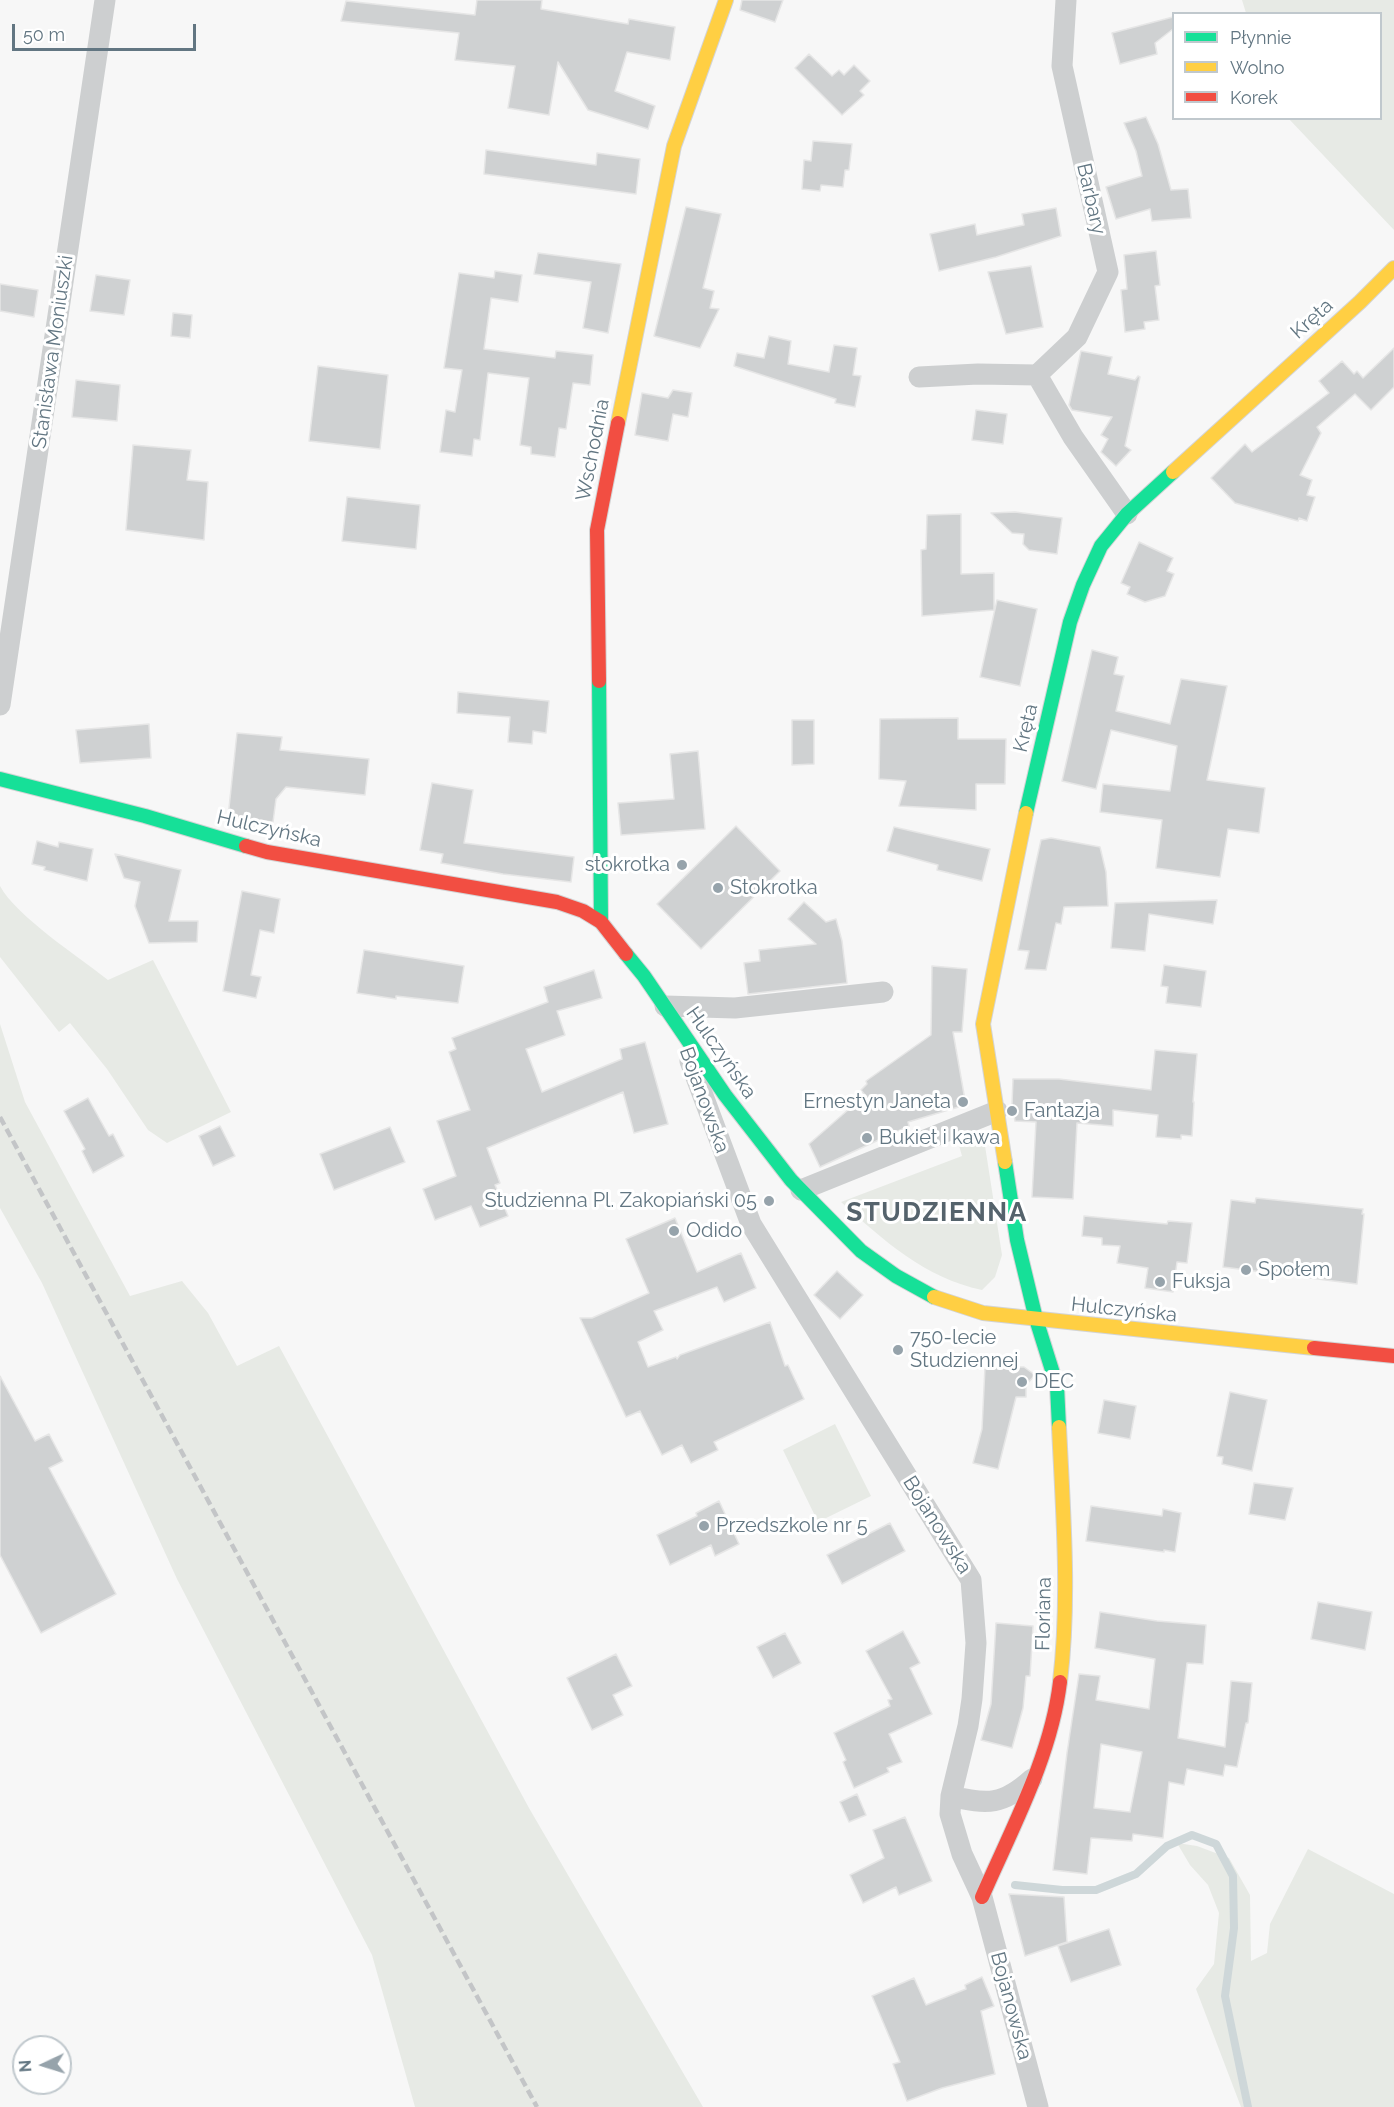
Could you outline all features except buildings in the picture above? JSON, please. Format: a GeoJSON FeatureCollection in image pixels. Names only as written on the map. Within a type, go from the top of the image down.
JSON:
{"type":"FeatureCollection","features":[{"type":"Feature","properties":{"kind":"street","name":"Stanisława Moniuszki"},"geometry":{"type":"LineString","coordinates":[[0,705],[105,0]]}},
{"type":"Feature","properties":{"kind":"street","name":"Wschodnia"},"geometry":{"type":"LineString","coordinates":[[601,922],[597,530],[674,146],[726,0]]}},
{"type":"Feature","properties":{"kind":"street","name":"Barbary"},"geometry":{"type":"LineString","coordinates":[[1037,375],[1077,337],[1108,272],[1062,66],[1066,0]]}},
{"type":"Feature","properties":{"kind":"street","name":"Kręta"},"geometry":{"type":"LineString","coordinates":[[1036,1320],[1017,1240],[983,1024],[1030,799],[1073,613],[1101,546],[1127,514],[1360,302],[1394,268]]}},
{"type":"Feature","properties":{"kind":"street"},"geometry":{"type":"LineString","coordinates":[[919,377],[978,374],[1037,375],[1073,437],[1127,514]]}},
{"type":"Feature","properties":{"kind":"street","name":"Hulczyńska"},"geometry":{"type":"LineString","coordinates":[[0,779],[145,816],[267,852],[557,902],[583,911],[601,922],[644,976],[725,1095],[791,1180],[861,1251],[896,1276],[929,1295],[983,1313],[1036,1320],[1394,1356]]}},
{"type":"Feature","properties":{"kind":"street"},"geometry":{"type":"LineString","coordinates":[[670,1013],[883,992]]}},
{"type":"Feature","properties":{"kind":"street","name":"Bojanowska"},"geometry":{"type":"LineString","coordinates":[[670,1013],[751,1224],[971,1580],[976,1643],[972,1699],[968,1726],[951,1796],[950,1814],[962,1854],[982,1897],[1038,2107]]}},
{"type":"Feature","properties":{"kind":"street"},"geometry":{"type":"LineString","coordinates":[[801,1190],[997,1111]]}},
{"type":"Feature","properties":{"kind":"street","name":"Floriana"},"geometry":{"type":"LineString","coordinates":[[982,1897],[1034,1777],[1057,1709],[1065,1641],[1065,1560],[1058,1386],[1036,1320]]}},
{"type":"Feature","properties":{"kind":"street"},"geometry":{"type":"LineString","coordinates":[[951,1796],[969,1801],[989,1802],[1014,1794],[1034,1777]]}},
{"type":"Feature","properties":{"kind":"shaded area"},"geometry":{"type":"Polygon","coordinates":[[[1242,0],[1394,0],[1394,230],[1290,120],[1382,120],[1382,12],[1246,12],[1242,0]]]}},
{"type":"Feature","properties":{"kind":"shaded area"},"geometry":{"type":"Polygon","coordinates":[[[0,886],[8,898],[34,923],[108,980],[153,960],[231,1112],[167,1143],[148,1130],[107,1069],[70,1023],[59,1032],[0,957],[0,886]]]}},
{"type":"Feature","properties":{"kind":"shaded area"},"geometry":{"type":"Polygon","coordinates":[[[0,1024],[25,1102],[130,1296],[182,1281],[208,1313],[237,1366],[279,1346],[529,1808],[703,2107],[415,2107],[372,1955],[177,1579],[42,1283],[0,1208],[0,1024]]]}},
{"type":"Feature","properties":{"kind":"shaded area"},"geometry":{"type":"Polygon","coordinates":[[[970,1133],[983,1133],[1002,1255],[995,1277],[982,1290],[942,1277],[923,1267],[889,1243],[841,1202],[962,1156],[958,1142],[970,1133]]]}},
{"type":"Feature","properties":{"kind":"shaded area"},"geometry":{"type":"Polygon","coordinates":[[[835,1424],[871,1496],[818,1522],[783,1450],[835,1424]]]}},
{"type":"Feature","properties":{"kind":"shaded area"},"geometry":{"type":"Polygon","coordinates":[[[1177,1843],[1197,1846],[1229,1858],[1250,1895],[1251,1961],[1267,1953],[1270,1924],[1308,1849],[1394,1894],[1394,2107],[1241,2107],[1196,1989],[1214,1964],[1219,1913],[1208,1885],[1190,1865],[1177,1843]]]}},
{"type":"Feature","properties":{"kind":"waterway"},"geometry":{"type":"LineString","coordinates":[[1015,1885],[1062,1890],[1096,1890],[1136,1874],[1167,1846],[1192,1835],[1216,1844],[1233,1876],[1234,1928],[1225,1996],[1248,2107]]}},
{"type":"Feature","properties":{"kind":"railway"},"geometry":{"type":"LineString","coordinates":[[0,1117],[537,2107]]}},
{"type":"Feature","properties":{"kind":"traffic: fast"},"geometry":{"type":"LineString","coordinates":[[1026,813],[1070,622],[1083,585],[1101,546],[1127,514],[1173,472]]}},
{"type":"Feature","properties":{"kind":"traffic: fast"},"geometry":{"type":"LineString","coordinates":[[599,681],[601,922]]}},
{"type":"Feature","properties":{"kind":"traffic: fast"},"geometry":{"type":"LineString","coordinates":[[0,779],[145,816],[246,846]]}},
{"type":"Feature","properties":{"kind":"traffic: fast"},"geometry":{"type":"LineString","coordinates":[[626,954],[644,976],[725,1095],[791,1180],[861,1251],[896,1276],[934,1297]]}},
{"type":"Feature","properties":{"kind":"traffic: fast"},"geometry":{"type":"LineString","coordinates":[[1005,1162],[1017,1240],[1036,1319],[1057,1386],[1059,1427]]}},
{"type":"Feature","properties":{"kind":"traffic: slow"},"geometry":{"type":"LineString","coordinates":[[618,423],[674,146],[726,0]]}},
{"type":"Feature","properties":{"kind":"traffic: slow"},"geometry":{"type":"LineString","coordinates":[[1173,472],[1360,302],[1394,268]]}},
{"type":"Feature","properties":{"kind":"traffic: slow"},"geometry":{"type":"LineString","coordinates":[[1005,1162],[983,1024],[1026,813]]}},
{"type":"Feature","properties":{"kind":"traffic: slow"},"geometry":{"type":"LineString","coordinates":[[934,1297],[983,1313],[1314,1348]]}},
{"type":"Feature","properties":{"kind":"traffic: slow"},"geometry":{"type":"LineString","coordinates":[[1059,1427],[1065,1587],[1060,1682]]}},
{"type":"Feature","properties":{"kind":"traffic: jam"},"geometry":{"type":"LineString","coordinates":[[599,681],[597,530],[618,423]]}},
{"type":"Feature","properties":{"kind":"traffic: jam"},"geometry":{"type":"LineString","coordinates":[[246,846],[267,852],[557,902],[583,911],[601,922],[626,954]]}},
{"type":"Feature","properties":{"kind":"traffic: jam"},"geometry":{"type":"LineString","coordinates":[[1314,1348],[1394,1356]]}},
{"type":"Feature","properties":{"kind":"traffic: jam"},"geometry":{"type":"LineString","coordinates":[[982,1897],[1039,1765],[1048,1738],[1060,1682]]}},
{"type":"Feature","properties":{"kind":"place","name":"stokrotka"},"geometry":{"type":"Point","coordinates":[682,865]}},
{"type":"Feature","properties":{"kind":"place","name":"Stokrotka"},"geometry":{"type":"Point","coordinates":[718,888]}},
{"type":"Feature","properties":{"kind":"place","name":"Ernestyn Janeta"},"geometry":{"type":"Point","coordinates":[963,1102]}},
{"type":"Feature","properties":{"kind":"place","name":"Fantazja"},"geometry":{"type":"Point","coordinates":[1012,1111]}},
{"type":"Feature","properties":{"kind":"place","name":"Bukiet i kawa"},"geometry":{"type":"Point","coordinates":[867,1138]}},
{"type":"Feature","properties":{"kind":"place","name":"Studzienna Pl. Zakopiański 05"},"geometry":{"type":"Point","coordinates":[769,1201]}},
{"type":"Feature","properties":{"kind":"place","name":"Odido"},"geometry":{"type":"Point","coordinates":[674,1231]}},
{"type":"Feature","properties":{"kind":"place","name":"Społem"},"geometry":{"type":"Point","coordinates":[1246,1270]}},
{"type":"Feature","properties":{"kind":"place","name":"Fuksja"},"geometry":{"type":"Point","coordinates":[1160,1282]}},
{"type":"Feature","properties":{"kind":"place","name":"750-lecie Studziennej"},"geometry":{"type":"Point","coordinates":[898,1350]}},
{"type":"Feature","properties":{"kind":"place","name":"DEC"},"geometry":{"type":"Point","coordinates":[1022,1382]}},
{"type":"Feature","properties":{"kind":"place","name":"Przedszkole nr 5"},"geometry":{"type":"Point","coordinates":[704,1526]}},
{"type":"Feature","properties":{"kind":"district","name":"STUDZIENNA"},"geometry":{"type":"Point","coordinates":[937,1213]}}]}
